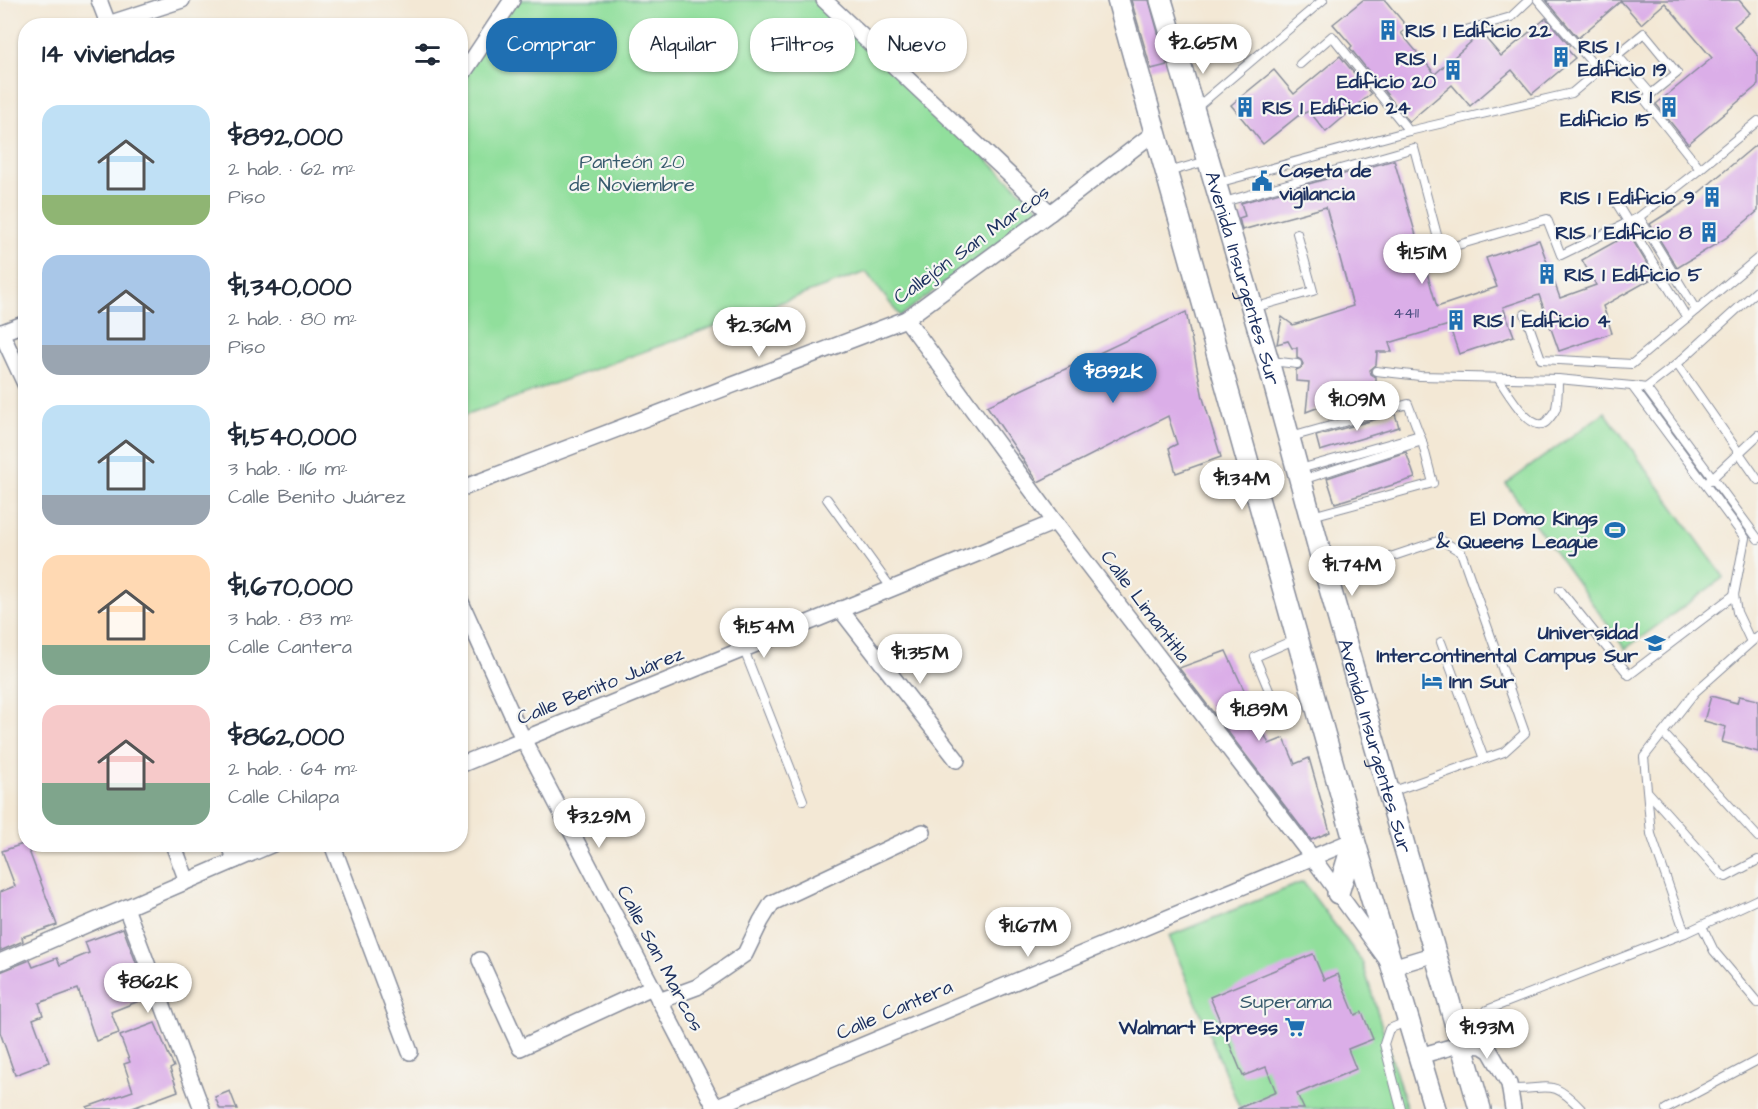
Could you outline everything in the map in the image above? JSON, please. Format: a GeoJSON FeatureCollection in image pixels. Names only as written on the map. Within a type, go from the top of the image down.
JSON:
{"type":"FeatureCollection","features":[{"type":"Feature","properties":{"kind":"main road"},"geometry":{"type":"LineString","coordinates":[[1118,0],[1354,840],[1435,1109]]}},
{"type":"Feature","properties":{"kind":"main road","name":"Avenida Insurgentes Sur"},"geometry":{"type":"LineString","coordinates":[[1161,0],[1268,361],[1327,578],[1480,1109]]}},
{"type":"Feature","properties":{"kind":"main road"},"geometry":{"type":"LineString","coordinates":[[1338,893],[1354,840]]}},
{"type":"Feature","properties":{"kind":"street"},"geometry":{"type":"LineString","coordinates":[[99,0],[106,18]]}},
{"type":"Feature","properties":{"kind":"street"},"geometry":{"type":"LineString","coordinates":[[129,18],[182,0]]}},
{"type":"Feature","properties":{"kind":"street"},"geometry":{"type":"LineString","coordinates":[[468,66],[512,0]]}},
{"type":"Feature","properties":{"kind":"street"},"geometry":{"type":"LineString","coordinates":[[824,0],[1050,213]]}},
{"type":"Feature","properties":{"kind":"street","name":"Callejón San Marcos"},"geometry":{"type":"LineString","coordinates":[[468,486],[906,319],[1155,132]]}},
{"type":"Feature","properties":{"kind":"street","name":"Calle Limantitla"},"geometry":{"type":"LineString","coordinates":[[906,319],[1055,522],[1312,857],[1392,967]]}},
{"type":"Feature","properties":{"kind":"street"},"geometry":{"type":"LineString","coordinates":[[18,326],[1,333],[18,369]]}},
{"type":"Feature","properties":{"kind":"street","name":"Calle Benito Juárez"},"geometry":{"type":"LineString","coordinates":[[468,762],[1055,522]]}},
{"type":"Feature","properties":{"kind":"street"},"geometry":{"type":"LineString","coordinates":[[840,609],[957,760]]}},
{"type":"Feature","properties":{"kind":"street","name":"Calle San Marcos"},"geometry":{"type":"LineString","coordinates":[[468,618],[523,739],[715,1108]]}},
{"type":"Feature","properties":{"kind":"street"},"geometry":{"type":"LineString","coordinates":[[660,1001],[697,987],[745,954],[772,903],[923,832]]}},
{"type":"Feature","properties":{"kind":"street","name":"Calle Cantera"},"geometry":{"type":"LineString","coordinates":[[715,1108],[1354,840]]}},
{"type":"Feature","properties":{"kind":"street"},"geometry":{"type":"LineString","coordinates":[[176,852],[188,881]]}},
{"type":"Feature","properties":{"kind":"street"},"geometry":{"type":"LineString","coordinates":[[232,852],[236,861]]}},
{"type":"Feature","properties":{"kind":"street"},"geometry":{"type":"LineString","coordinates":[[0,962],[256,852]]}},
{"type":"Feature","properties":{"kind":"street"},"geometry":{"type":"LineString","coordinates":[[335,852],[410,1052]]}},
{"type":"Feature","properties":{"kind":"street"},"geometry":{"type":"LineString","coordinates":[[126,908],[202,1109]]}},
{"type":"Feature","properties":{"kind":"street"},"geometry":{"type":"LineString","coordinates":[[1392,967],[1435,954]]}},
{"type":"Feature","properties":{"kind":"street"},"geometry":{"type":"LineString","coordinates":[[480,960],[520,1048],[652,987]]}},
{"type":"Feature","properties":{"kind":"street"},"geometry":{"type":"LineString","coordinates":[[1419,1056],[1459,1034],[1482,1046],[1490,1051],[1509,1084],[1513,1109]]}},
{"type":"Feature","properties":{"kind":"lane"},"geometry":{"type":"LineString","coordinates":[[1192,110],[1323,0]]}},
{"type":"Feature","properties":{"kind":"lane"},"geometry":{"type":"LineString","coordinates":[[1459,32],[1511,17],[1529,0]]}},
{"type":"Feature","properties":{"kind":"lane"},"geometry":{"type":"LineString","coordinates":[[1538,0],[1599,71]]}},
{"type":"Feature","properties":{"kind":"lane"},"geometry":{"type":"LineString","coordinates":[[1217,194],[1409,131],[1572,93],[1644,33],[1677,73],[1645,100],[1700,169]]}},
{"type":"Feature","properties":{"kind":"lane"},"geometry":{"type":"LineString","coordinates":[[1300,64],[1332,36],[1409,131]]}},
{"type":"Feature","properties":{"kind":"lane"},"geometry":{"type":"LineString","coordinates":[[1617,55],[1651,94]]}},
{"type":"Feature","properties":{"kind":"lane"},"geometry":{"type":"LineString","coordinates":[[1217,194],[1414,148],[1441,250],[1547,219],[1561,255],[1638,217],[1758,121]]}},
{"type":"Feature","properties":{"kind":"lane"},"geometry":{"type":"LineString","coordinates":[[1167,172],[1207,161]]}},
{"type":"Feature","properties":{"kind":"lane"},"geometry":{"type":"LineString","coordinates":[[1614,199],[1687,318]]}},
{"type":"Feature","properties":{"kind":"lane"},"geometry":{"type":"LineString","coordinates":[[1638,217],[1696,310]]}},
{"type":"Feature","properties":{"kind":"lane"},"geometry":{"type":"LineString","coordinates":[[1252,309],[1313,291],[1297,233]]}},
{"type":"Feature","properties":{"kind":"lane"},"geometry":{"type":"LineString","coordinates":[[1525,314],[1541,359],[1632,364],[1758,258]]}},
{"type":"Feature","properties":{"kind":"lane"},"geometry":{"type":"LineString","coordinates":[[1646,388],[1677,364],[1758,290]]}},
{"type":"Feature","properties":{"kind":"lane"},"geometry":{"type":"LineString","coordinates":[[1268,361],[1297,364]]}},
{"type":"Feature","properties":{"kind":"lane"},"geometry":{"type":"LineString","coordinates":[[1677,364],[1758,480]]}},
{"type":"Feature","properties":{"kind":"lane"},"geometry":{"type":"LineString","coordinates":[[1376,371],[1420,376],[1558,379],[1646,388],[1758,539]]}},
{"type":"Feature","properties":{"kind":"lane"},"geometry":{"type":"LineString","coordinates":[[1498,378],[1526,417],[1532,423],[1540,425],[1546,423],[1555,410],[1558,379]]}},
{"type":"Feature","properties":{"kind":"lane"},"geometry":{"type":"LineString","coordinates":[[1632,386],[1745,537]]}},
{"type":"Feature","properties":{"kind":"lane"},"geometry":{"type":"LineString","coordinates":[[1289,437],[1408,404],[1421,438],[1433,483],[1310,517]]}},
{"type":"Feature","properties":{"kind":"lane"},"geometry":{"type":"LineString","coordinates":[[1704,484],[1758,435]]}},
{"type":"Feature","properties":{"kind":"lane"},"geometry":{"type":"LineString","coordinates":[[1300,475],[1421,438]]}},
{"type":"Feature","properties":{"kind":"lane"},"geometry":{"type":"LineString","coordinates":[[827,498],[892,589]]}},
{"type":"Feature","properties":{"kind":"lane"},"geometry":{"type":"LineString","coordinates":[[1751,642],[1737,612],[1734,595],[1745,537],[1752,531]]}},
{"type":"Feature","properties":{"kind":"lane"},"geometry":{"type":"LineString","coordinates":[[1327,578],[1441,540],[1461,552],[1525,733],[1504,752],[1389,793]]}},
{"type":"Feature","properties":{"kind":"lane"},"geometry":{"type":"LineString","coordinates":[[1560,590],[1629,675],[1734,595]]}},
{"type":"Feature","properties":{"kind":"lane"},"geometry":{"type":"LineString","coordinates":[[1685,933],[1651,834],[1644,757],[1695,692],[1758,636]]}},
{"type":"Feature","properties":{"kind":"lane"},"geometry":{"type":"LineString","coordinates":[[1283,724],[1255,657],[1298,638]]}},
{"type":"Feature","properties":{"kind":"lane"},"geometry":{"type":"LineString","coordinates":[[1441,642],[1484,759]]}},
{"type":"Feature","properties":{"kind":"lane"},"geometry":{"type":"LineString","coordinates":[[744,650],[803,800]]}},
{"type":"Feature","properties":{"kind":"lane"},"geometry":{"type":"LineString","coordinates":[[1663,733],[1758,837]]}},
{"type":"Feature","properties":{"kind":"lane"},"geometry":{"type":"LineString","coordinates":[[1647,792],[1721,874],[1726,877],[1732,875],[1758,860]]}},
{"type":"Feature","properties":{"kind":"lane"},"geometry":{"type":"LineString","coordinates":[[1487,1010],[1685,933],[1758,899]]}},
{"type":"Feature","properties":{"kind":"lane"},"geometry":{"type":"LineString","coordinates":[[1702,926],[1714,951],[1758,1003]]}},
{"type":"Feature","properties":{"kind":"lane"},"geometry":{"type":"LineString","coordinates":[[1459,1034],[1478,1013]]}},
{"type":"Feature","properties":{"kind":"lane"},"geometry":{"type":"LineString","coordinates":[[1401,1109],[1384,1044],[1389,1029],[1408,1021]]}},
{"type":"Feature","properties":{"kind":"lane"},"geometry":{"type":"LineString","coordinates":[[1666,1109],[1758,1060]]}},
{"type":"Feature","properties":{"kind":"lane"},"geometry":{"type":"LineString","coordinates":[[1510,1089],[1555,1087],[1581,1109]]}},
{"type":"Feature","properties":{"kind":"green space","name":"Panteón 20 de Noviembre"},"geometry":{"type":"Polygon","coordinates":[[[514,0],[818,0],[837,18],[750,18],[750,72],[855,72],[855,35],[867,46],[867,72],[894,72],[1042,211],[900,316],[866,272],[468,414],[468,70],[486,43],[486,72],[617,72],[617,18],[502,18],[514,0]]]}},
{"type":"Feature","properties":{"kind":"green space","name":"El Domo Kings & Queens League"},"geometry":{"type":"Polygon","coordinates":[[[1605,412],[1724,577],[1625,649],[1506,484],[1605,412]]]}},
{"type":"Feature","properties":{"kind":"green space","name":"Superama"},"geometry":{"type":"Polygon","coordinates":[[[1303,882],[1362,961],[1407,1109],[1240,1109],[1169,936],[1303,882]]]}},
{"type":"Feature","properties":{"kind":"building"},"geometry":{"type":"Polygon","coordinates":[[[1131,0],[1149,0],[1167,65],[1151,69],[1131,0]]]}},
{"type":"Feature","properties":{"kind":"building"},"geometry":{"type":"Polygon","coordinates":[[[1363,0],[1385,0],[1408,28],[1401,33],[1435,74],[1481,33],[1501,56],[1546,18],[1569,45],[1566,48],[1575,58],[1532,94],[1512,70],[1470,106],[1452,85],[1409,122],[1333,24],[1363,0]]]}},
{"type":"Feature","properties":{"kind":"building"},"geometry":{"type":"Polygon","coordinates":[[[1546,0],[1739,0],[1750,13],[1734,26],[1758,56],[1758,85],[1688,144],[1656,104],[1712,58],[1665,3],[1641,24],[1621,1],[1578,38],[1546,0]]]}},
{"type":"Feature","properties":{"kind":"building"},"geometry":{"type":"Polygon","coordinates":[[[1340,56],[1371,94],[1326,132],[1309,111],[1298,116],[1263,144],[1231,105],[1274,70],[1294,94],[1340,56]]]}},
{"type":"Feature","properties":{"kind":"building"},"geometry":{"type":"Polygon","coordinates":[[[1758,143],[1758,211],[1726,238],[1677,268],[1650,224],[1696,195],[1758,143]]]}},
{"type":"Feature","properties":{"kind":"building"},"geometry":{"type":"Polygon","coordinates":[[[1394,160],[1437,307],[1497,287],[1486,258],[1539,240],[1560,298],[1596,285],[1582,260],[1629,234],[1655,277],[1603,306],[1612,333],[1559,351],[1539,295],[1503,307],[1514,336],[1459,354],[1449,325],[1389,343],[1392,352],[1377,352],[1376,365],[1370,370],[1371,374],[1376,377],[1376,385],[1306,412],[1309,382],[1296,381],[1296,370],[1303,364],[1297,358],[1297,348],[1292,348],[1288,341],[1277,344],[1282,317],[1293,325],[1353,306],[1326,207],[1242,230],[1239,218],[1245,216],[1241,203],[1394,160]]]}},
{"type":"Feature","properties":{"kind":"building"},"geometry":{"type":"Polygon","coordinates":[[[1186,312],[1203,398],[1221,457],[1176,473],[1169,448],[1177,444],[1168,416],[1038,482],[987,406],[1186,312]]]}},
{"type":"Feature","properties":{"kind":"building"},"geometry":{"type":"Polygon","coordinates":[[[1395,414],[1399,427],[1320,451],[1316,436],[1395,414]]]}},
{"type":"Feature","properties":{"kind":"building"},"geometry":{"type":"Polygon","coordinates":[[[1406,452],[1415,478],[1335,503],[1327,478],[1406,452]]]}},
{"type":"Feature","properties":{"kind":"building"},"geometry":{"type":"Polygon","coordinates":[[[1226,651],[1269,744],[1284,738],[1295,764],[1309,758],[1330,832],[1311,840],[1179,668],[1226,651]]]}},
{"type":"Feature","properties":{"kind":"building"},"geometry":{"type":"Polygon","coordinates":[[[1711,696],[1737,703],[1739,696],[1758,700],[1758,752],[1722,742],[1726,727],[1704,721],[1711,696]]]}},
{"type":"Feature","properties":{"kind":"building"},"geometry":{"type":"Polygon","coordinates":[[[18,846],[18,852],[29,852],[57,925],[22,937],[23,941],[0,951],[0,892],[15,886],[2,851],[18,846]]]}},
{"type":"Feature","properties":{"kind":"building"},"geometry":{"type":"Polygon","coordinates":[[[123,928],[149,997],[111,1012],[119,1033],[96,1041],[78,989],[39,1003],[43,1015],[33,1019],[49,1062],[15,1075],[0,1032],[0,972],[30,960],[33,967],[57,958],[60,965],[89,953],[85,942],[123,928]]]}},
{"type":"Feature","properties":{"kind":"building","name":"Walmart Express"},"geometry":{"type":"Polygon","coordinates":[[[1313,954],[1324,980],[1338,974],[1355,1015],[1362,1012],[1373,1039],[1348,1049],[1356,1069],[1297,1094],[1304,1109],[1237,1109],[1276,1092],[1266,1067],[1243,1076],[1210,997],[1313,954]]]}},
{"type":"Feature","properties":{"kind":"building"},"geometry":{"type":"Polygon","coordinates":[[[155,1023],[174,1067],[170,1069],[178,1091],[130,1109],[88,1109],[87,1107],[133,1091],[124,1064],[130,1062],[120,1036],[155,1023]]]}},
{"type":"Feature","properties":{"kind":"building"},"geometry":{"type":"Polygon","coordinates":[[[230,1091],[237,1109],[220,1109],[215,1097],[230,1091]]]}},
{"type":"Feature","properties":{"kind":"place","name":"RIS 1 Edificio 22"},"geometry":{"type":"Point","coordinates":[1388,30]}},
{"type":"Feature","properties":{"kind":"place","name":"RIS 1 Edificio 19"},"geometry":{"type":"Point","coordinates":[1561,57]}},
{"type":"Feature","properties":{"kind":"place","name":"RIS 1 Edificio 20"},"geometry":{"type":"Point","coordinates":[1453,70]}},
{"type":"Feature","properties":{"kind":"place","name":"RIS 1 Edificio 24"},"geometry":{"type":"Point","coordinates":[1245,107]}},
{"type":"Feature","properties":{"kind":"place","name":"RIS 1 Edificio 15"},"geometry":{"type":"Point","coordinates":[1669,107]}},
{"type":"Feature","properties":{"kind":"place","name":"Caseta de vigilancia"},"geometry":{"type":"Point","coordinates":[1262,181]}},
{"type":"Feature","properties":{"kind":"place","name":"RIS 1 Edificio 9"},"geometry":{"type":"Point","coordinates":[1712,197]}},
{"type":"Feature","properties":{"kind":"place","name":"RIS 1 Edificio 8"},"geometry":{"type":"Point","coordinates":[1709,232]}},
{"type":"Feature","properties":{"kind":"place","name":"RIS 1 Edificio 5"},"geometry":{"type":"Point","coordinates":[1547,274]}},
{"type":"Feature","properties":{"kind":"place","name":"RIS 1 Edificio 4"},"geometry":{"type":"Point","coordinates":[1456,320]}},
{"type":"Feature","properties":{"kind":"place","name":"El Domo Kings & Queens League"},"geometry":{"type":"Point","coordinates":[1615,530]}},
{"type":"Feature","properties":{"kind":"place","name":"Universidad Intercontinental Campus Sur"},"geometry":{"type":"Point","coordinates":[1655,643]}},
{"type":"Feature","properties":{"kind":"place","name":"Inn Sur"},"geometry":{"type":"Point","coordinates":[1432,681]}},
{"type":"Feature","properties":{"kind":"place","name":"Walmart Express"},"geometry":{"type":"Point","coordinates":[1295,1027]}}]}
